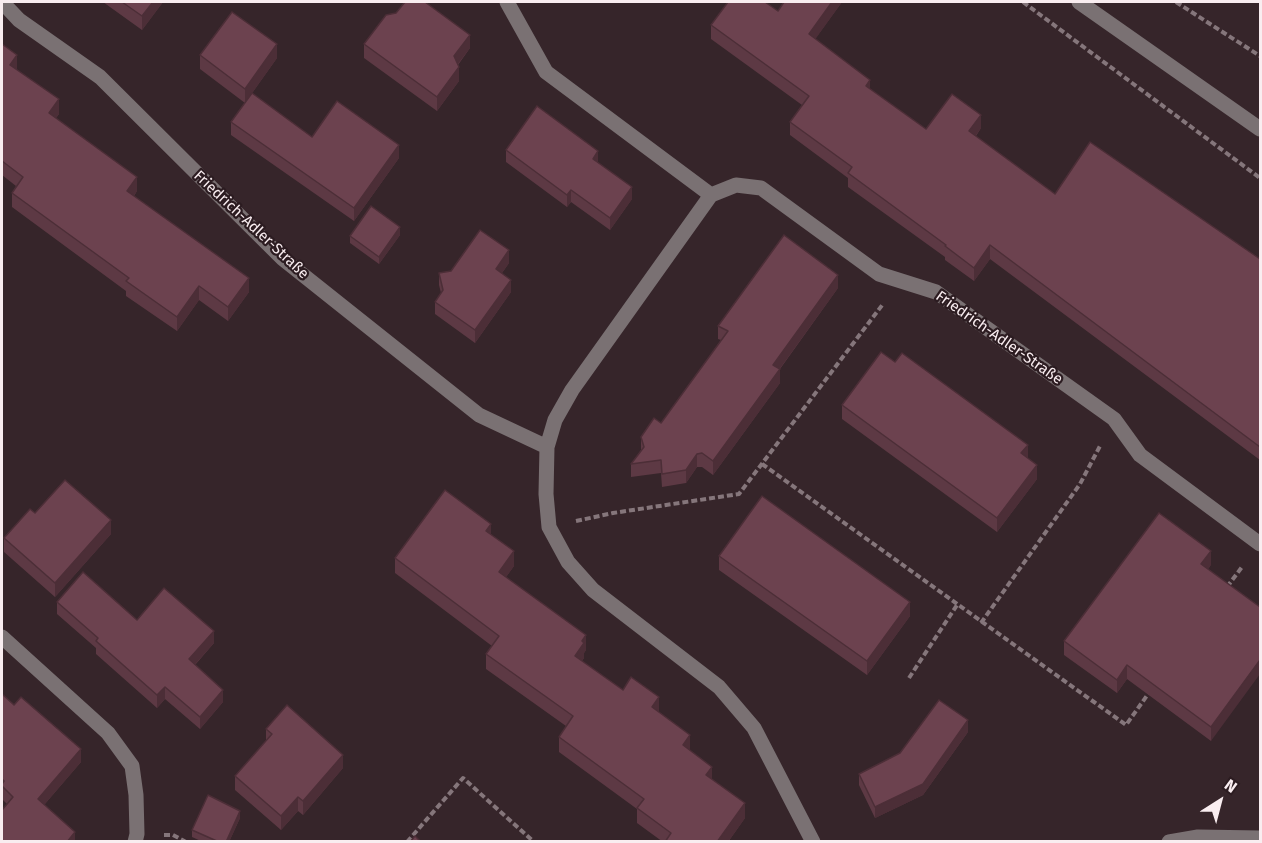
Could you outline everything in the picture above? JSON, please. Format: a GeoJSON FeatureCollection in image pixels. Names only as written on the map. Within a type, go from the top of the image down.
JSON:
{"type":"FeatureCollection","features":[{"type":"Feature","properties":{"kind":"street","name":"Friedrich-Adler-Straße"},"geometry":{"type":"LineString","coordinates":[[2,2],[19,20],[100,77],[283,259],[479,415],[546,447]]}},
{"type":"Feature","properties":{"kind":"street"},"geometry":{"type":"LineString","coordinates":[[507,2],[546,72],[711,195],[572,390],[555,420],[546,447],[549,527],[568,562],[593,590],[719,687],[754,728],[813,842]]}},
{"type":"Feature","properties":{"kind":"street"},"geometry":{"type":"LineString","coordinates":[[1079,2],[1260,129]]}},
{"type":"Feature","properties":{"kind":"street","name":"Friedrich-Adler-Straße"},"geometry":{"type":"LineString","coordinates":[[711,195],[736,185],[761,188],[879,274],[936,292],[1114,419],[1140,455],[1260,543]]}},
{"type":"Feature","properties":{"kind":"street"},"geometry":{"type":"LineString","coordinates":[[2,637],[108,733],[132,766],[136,795],[137,834],[135,842]]}},
{"type":"Feature","properties":{"kind":"street"},"geometry":{"type":"LineString","coordinates":[[1169,842],[1198,837],[1260,838]]}},
{"type":"Feature","properties":{"kind":"path"},"geometry":{"type":"LineString","coordinates":[[1023,2],[1260,178]]}},
{"type":"Feature","properties":{"kind":"path"},"geometry":{"type":"LineString","coordinates":[[1176,2],[1260,56]]}},
{"type":"Feature","properties":{"kind":"path"},"geometry":{"type":"LineString","coordinates":[[549,527],[613,513],[739,494],[873,319],[899,280]]}},
{"type":"Feature","properties":{"kind":"path"},"geometry":{"type":"LineString","coordinates":[[981,623],[1080,484],[1114,419]]}},
{"type":"Feature","properties":{"kind":"path"},"geometry":{"type":"LineString","coordinates":[[762,464],[1125,725],[1154,687]]}},
{"type":"Feature","properties":{"kind":"path"},"geometry":{"type":"LineString","coordinates":[[1224,591],[1260,543]]}},
{"type":"Feature","properties":{"kind":"path"},"geometry":{"type":"LineString","coordinates":[[909,678],[957,605]]}},
{"type":"Feature","properties":{"kind":"path"},"geometry":{"type":"LineString","coordinates":[[408,842],[463,778],[534,842]]}},
{"type":"Feature","properties":{"kind":"building"},"geometry":{"type":"Polygon","coordinates":[[[122,2],[153,2],[142,16],[122,2]]]}},
{"type":"Feature","properties":{"kind":"building"},"geometry":{"type":"Polygon","coordinates":[[[405,2],[425,2],[470,35],[454,56],[459,67],[437,97],[364,44],[386,15],[396,13],[405,2]]]}},
{"type":"Feature","properties":{"kind":"building"},"geometry":{"type":"Polygon","coordinates":[[[728,2],[765,2],[778,11],[784,2],[832,2],[809,34],[870,80],[866,86],[926,129],[952,94],[981,115],[969,131],[1055,194],[1090,142],[1260,259],[1260,447],[990,245],[974,268],[848,173],[852,167],[790,122],[809,96],[711,25],[728,2]]]}},
{"type":"Feature","properties":{"kind":"building"},"geometry":{"type":"Polygon","coordinates":[[[232,12],[277,44],[245,89],[200,55],[232,12]]]}},
{"type":"Feature","properties":{"kind":"building"},"geometry":{"type":"Polygon","coordinates":[[[2,44],[17,55],[10,65],[59,99],[49,113],[137,177],[127,191],[249,278],[228,307],[199,286],[177,317],[126,281],[129,278],[12,193],[23,177],[2,161],[2,44]]]}},
{"type":"Feature","properties":{"kind":"building"},"geometry":{"type":"Polygon","coordinates":[[[252,93],[312,137],[337,101],[399,145],[354,208],[231,122],[252,93]]]}},
{"type":"Feature","properties":{"kind":"building"},"geometry":{"type":"Polygon","coordinates":[[[537,106],[598,151],[593,159],[632,187],[610,218],[571,190],[567,195],[506,150],[537,106]]]}},
{"type":"Feature","properties":{"kind":"building"},"geometry":{"type":"Polygon","coordinates":[[[371,206],[400,227],[379,257],[350,236],[371,206]]]}},
{"type":"Feature","properties":{"kind":"building"},"geometry":{"type":"Polygon","coordinates":[[[480,230],[509,250],[496,269],[511,280],[475,330],[435,302],[443,290],[439,273],[451,271],[480,230]]]}},
{"type":"Feature","properties":{"kind":"building"},"geometry":{"type":"Polygon","coordinates":[[[784,235],[838,275],[773,365],[780,369],[713,461],[702,453],[697,454],[686,470],[662,474],[661,460],[631,464],[644,447],[641,437],[654,418],[661,423],[728,331],[718,326],[784,235]]]}},
{"type":"Feature","properties":{"kind":"building"},"geometry":{"type":"Polygon","coordinates":[[[881,352],[895,362],[902,353],[1028,445],[1021,453],[1037,465],[997,518],[842,405],[881,352]]]}},
{"type":"Feature","properties":{"kind":"building"},"geometry":{"type":"Polygon","coordinates":[[[65,480],[111,520],[55,583],[4,538],[30,509],[35,513],[65,480]]]}},
{"type":"Feature","properties":{"kind":"building"},"geometry":{"type":"Polygon","coordinates":[[[445,490],[491,524],[486,531],[514,551],[499,572],[586,635],[582,641],[584,643],[575,656],[623,690],[631,677],[659,697],[652,707],[690,735],[683,745],[712,767],[706,775],[745,803],[717,842],[665,842],[671,833],[637,808],[644,799],[559,737],[573,716],[486,654],[499,636],[395,558],[445,490]]]}},
{"type":"Feature","properties":{"kind":"building"},"geometry":{"type":"Polygon","coordinates":[[[762,496],[910,602],[867,661],[719,556],[762,496]]]}},
{"type":"Feature","properties":{"kind":"building"},"geometry":{"type":"Polygon","coordinates":[[[1159,513],[1211,551],[1201,564],[1260,607],[1260,660],[1211,727],[1127,665],[1117,680],[1064,641],[1159,513]]]}},
{"type":"Feature","properties":{"kind":"building"},"geometry":{"type":"Polygon","coordinates":[[[83,572],[137,620],[164,588],[214,631],[189,659],[223,690],[200,717],[165,687],[157,695],[96,641],[98,638],[57,602],[83,572]]]}},
{"type":"Feature","properties":{"kind":"building"},"geometry":{"type":"Polygon","coordinates":[[[2,694],[14,705],[21,697],[81,749],[38,799],[75,832],[67,842],[2,842],[2,810],[13,797],[2,786],[4,781],[2,779],[2,694]]]}},
{"type":"Feature","properties":{"kind":"building"},"geometry":{"type":"Polygon","coordinates":[[[939,700],[968,720],[923,784],[875,807],[859,774],[900,753],[939,700]]]}},
{"type":"Feature","properties":{"kind":"building"},"geometry":{"type":"Polygon","coordinates":[[[287,705],[343,755],[303,801],[298,797],[281,816],[235,776],[272,734],[266,729],[287,705]]]}},
{"type":"Feature","properties":{"kind":"building"},"geometry":{"type":"Polygon","coordinates":[[[208,795],[240,811],[226,842],[219,842],[192,830],[208,795]]]}},
{"type":"Feature","properties":{"kind":"building"},"geometry":{"type":"Polygon","coordinates":[[[415,836],[421,842],[410,842],[415,836]]]}}]}
